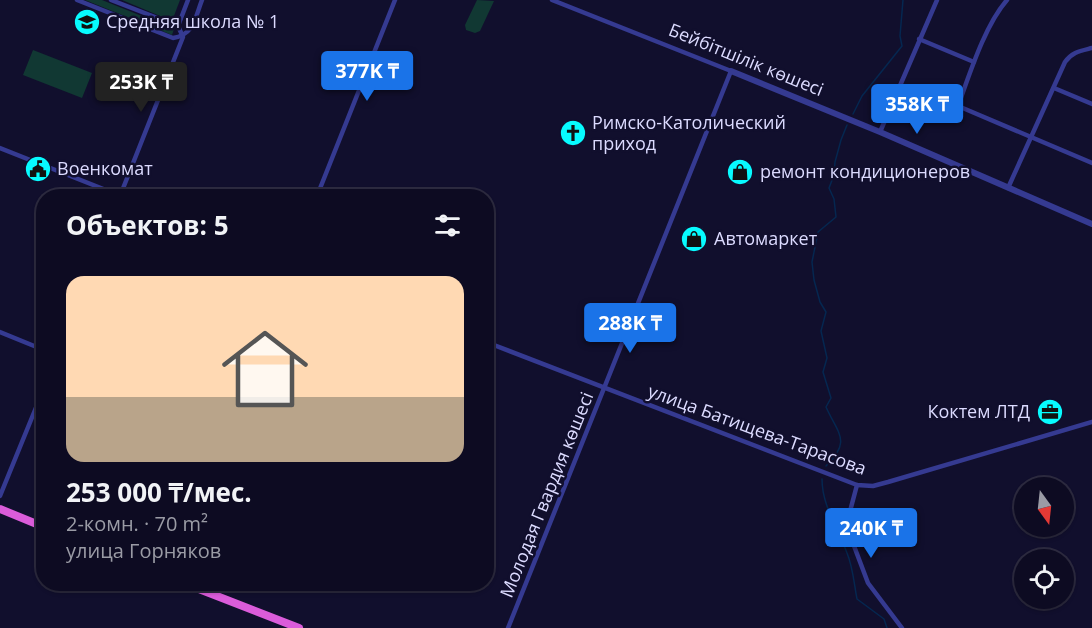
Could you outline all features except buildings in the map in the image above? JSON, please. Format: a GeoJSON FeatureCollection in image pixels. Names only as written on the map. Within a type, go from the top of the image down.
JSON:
{"type":"FeatureCollection","features":[{"type":"Feature","properties":{"kind":"highway"},"geometry":{"type":"LineString","coordinates":[[0,509],[36,524]]}},
{"type":"Feature","properties":{"kind":"highway"},"geometry":{"type":"LineString","coordinates":[[204,591],[299,628]]}},
{"type":"Feature","properties":{"kind":"street"},"geometry":{"type":"LineString","coordinates":[[76,0],[173,38],[183,37]]}},
{"type":"Feature","properties":{"kind":"street"},"geometry":{"type":"LineString","coordinates":[[111,0],[178,26],[183,37]]}},
{"type":"Feature","properties":{"kind":"street"},"geometry":{"type":"LineString","coordinates":[[178,26],[188,0]]}},
{"type":"Feature","properties":{"kind":"street"},"geometry":{"type":"LineString","coordinates":[[123,189],[183,37],[190,31],[202,0]]}},
{"type":"Feature","properties":{"kind":"street"},"geometry":{"type":"LineString","coordinates":[[320,189],[395,0]]}},
{"type":"Feature","properties":{"kind":"street","name":"Бейбітшілік көшесі"},"geometry":{"type":"LineString","coordinates":[[552,0],[880,132],[1092,224]]}},
{"type":"Feature","properties":{"kind":"street"},"geometry":{"type":"LineString","coordinates":[[880,132],[937,0]]}},
{"type":"Feature","properties":{"kind":"street"},"geometry":{"type":"LineString","coordinates":[[1007,0],[999,9],[974,62],[958,106],[1092,163]]}},
{"type":"Feature","properties":{"kind":"street"},"geometry":{"type":"LineString","coordinates":[[920,39],[974,62]]}},
{"type":"Feature","properties":{"kind":"street"},"geometry":{"type":"LineString","coordinates":[[1008,188],[1069,56],[1076,51],[1092,48]]}},
{"type":"Feature","properties":{"kind":"street","name":"Молодая Гвардия көшесі"},"geometry":{"type":"LineString","coordinates":[[508,628],[731,71]]}},
{"type":"Feature","properties":{"kind":"street"},"geometry":{"type":"LineString","coordinates":[[1054,88],[1092,104]]}},
{"type":"Feature","properties":{"kind":"street"},"geometry":{"type":"LineString","coordinates":[[0,148],[102,189]]}},
{"type":"Feature","properties":{"kind":"street"},"geometry":{"type":"LineString","coordinates":[[0,332],[36,347]]}},
{"type":"Feature","properties":{"kind":"street","name":"улица Батищева-Тарасова"},"geometry":{"type":"LineString","coordinates":[[494,345],[857,485],[873,486],[888,482],[1092,422]]}},
{"type":"Feature","properties":{"kind":"street"},"geometry":{"type":"LineString","coordinates":[[0,496],[36,408]]}},
{"type":"Feature","properties":{"kind":"street"},"geometry":{"type":"LineString","coordinates":[[857,485],[849,515],[851,538],[868,583],[902,628]]}},
{"type":"Feature","properties":{"kind":"green space"},"geometry":{"type":"Polygon","coordinates":[[[85,0],[102,0],[174,29],[172,35],[85,0]]]}},
{"type":"Feature","properties":{"kind":"green space"},"geometry":{"type":"Polygon","coordinates":[[[122,0],[180,0],[172,21],[122,0]]]}},
{"type":"Feature","properties":{"kind":"green space"},"geometry":{"type":"Polygon","coordinates":[[[477,0],[494,1],[480,31],[475,33],[466,30],[465,25],[477,0]]]}},
{"type":"Feature","properties":{"kind":"green space"},"geometry":{"type":"Polygon","coordinates":[[[33,50],[92,73],[82,98],[23,75],[33,50]]]}},
{"type":"Feature","properties":{"kind":"waterway"},"geometry":{"type":"LineString","coordinates":[[853,114],[862,96],[902,46],[900,36],[903,0]]}},
{"type":"Feature","properties":{"kind":"waterway"},"geometry":{"type":"LineString","coordinates":[[826,466],[839,450],[841,443],[838,431],[826,407],[831,398],[823,372],[827,358],[821,331],[826,312],[820,302],[812,262],[818,232],[836,217],[834,199],[829,188],[847,125]]}},
{"type":"Feature","properties":{"kind":"waterway"},"geometry":{"type":"LineString","coordinates":[[822,479],[828,508],[851,564],[857,599],[884,619],[887,628]]}},
{"type":"Feature","properties":{"kind":"place","name":"Средняя школа № 1"},"geometry":{"type":"Point","coordinates":[87,22]}},
{"type":"Feature","properties":{"kind":"place","name":"Римско-Католический приход"},"geometry":{"type":"Point","coordinates":[573,133]}},
{"type":"Feature","properties":{"kind":"place","name":"Военкомат"},"geometry":{"type":"Point","coordinates":[38,169]}},
{"type":"Feature","properties":{"kind":"place","name":"ремонт кондиционеров"},"geometry":{"type":"Point","coordinates":[740,172]}},
{"type":"Feature","properties":{"kind":"place","name":"Автомаркет"},"geometry":{"type":"Point","coordinates":[694,239]}},
{"type":"Feature","properties":{"kind":"place","name":"Коктем ЛТД"},"geometry":{"type":"Point","coordinates":[1050,412]}}]}
